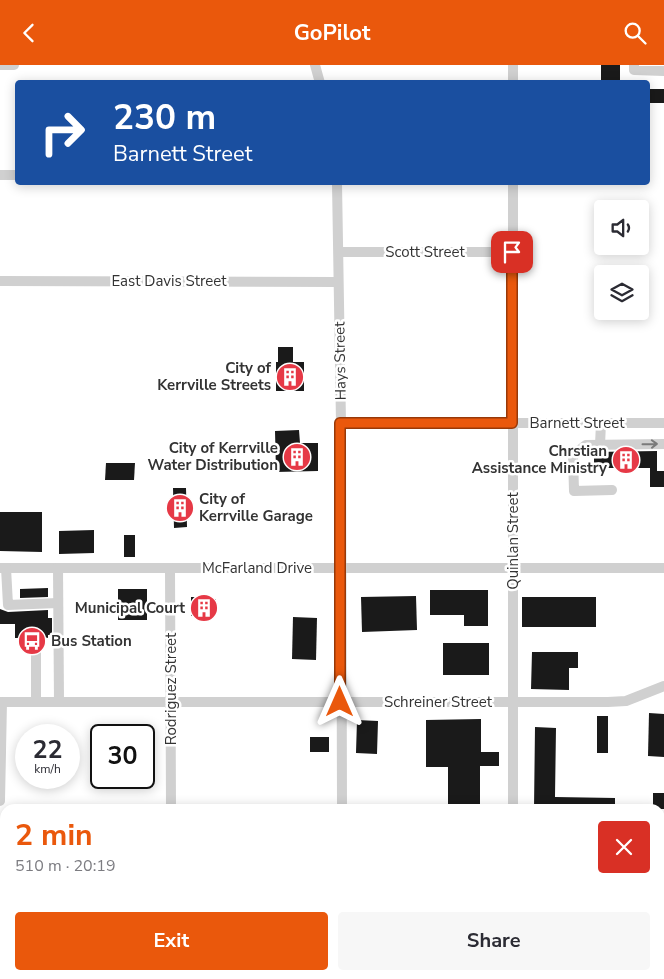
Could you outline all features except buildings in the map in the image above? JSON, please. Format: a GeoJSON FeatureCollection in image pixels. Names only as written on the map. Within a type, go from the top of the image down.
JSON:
{"type":"FeatureCollection","features":[{"type":"Feature","properties":{"kind":"street"},"geometry":{"type":"LineString","coordinates":[[0,65],[14,65]]}},
{"type":"Feature","properties":{"kind":"street"},"geometry":{"type":"LineString","coordinates":[[315,65],[319,80]]}},
{"type":"Feature","properties":{"kind":"street"},"geometry":{"type":"LineString","coordinates":[[513,65],[513,80]]}},
{"type":"Feature","properties":{"kind":"street"},"geometry":{"type":"LineString","coordinates":[[634,65],[634,70],[664,71]]}},
{"type":"Feature","properties":{"kind":"street"},"geometry":{"type":"LineString","coordinates":[[0,175],[15,175]]}},
{"type":"Feature","properties":{"kind":"street","name":"Hays Street"},"geometry":{"type":"LineString","coordinates":[[337,185],[342,804]]}},
{"type":"Feature","properties":{"kind":"street","name":"Quinlan Street"},"geometry":{"type":"LineString","coordinates":[[513,185],[513,804]]}},
{"type":"Feature","properties":{"kind":"street","name":"Scott Street"},"geometry":{"type":"LineString","coordinates":[[339,251],[512,252]]}},
{"type":"Feature","properties":{"kind":"street","name":"East Davis Street"},"geometry":{"type":"LineString","coordinates":[[0,281],[338,282]]}},
{"type":"Feature","properties":{"kind":"street","name":"Barnett Street"},"geometry":{"type":"LineString","coordinates":[[340,423],[664,423]]}},
{"type":"Feature","properties":{"kind":"street"},"geometry":{"type":"LineString","coordinates":[[600,445],[601,423]]}},
{"type":"Feature","properties":{"kind":"street"},"geometry":{"type":"LineString","coordinates":[[612,490],[574,491],[573,455],[586,445],[664,444]]}},
{"type":"Feature","properties":{"kind":"street"},"geometry":{"type":"LineString","coordinates":[[3,568],[8,605],[58,603]]}},
{"type":"Feature","properties":{"kind":"street","name":"McFarland Drive"},"geometry":{"type":"LineString","coordinates":[[3,568],[664,568]]}},
{"type":"Feature","properties":{"kind":"street"},"geometry":{"type":"LineString","coordinates":[[58,568],[59,702]]}},
{"type":"Feature","properties":{"kind":"street","name":"Rodriguez Street"},"geometry":{"type":"LineString","coordinates":[[170,568],[171,804]]}},
{"type":"Feature","properties":{"kind":"street"},"geometry":{"type":"LineString","coordinates":[[36,642],[36,702]]}},
{"type":"Feature","properties":{"kind":"street","name":"Schreiner Street"},"geometry":{"type":"LineString","coordinates":[[1,702],[514,703],[626,701],[664,686]]}},
{"type":"Feature","properties":{"kind":"street"},"geometry":{"type":"LineString","coordinates":[[0,801],[1,702]]}},
{"type":"Feature","properties":{"kind":"place","name":"City of Kerrville Streets"},"geometry":{"type":"Point","coordinates":[290,377]}},
{"type":"Feature","properties":{"kind":"place","name":"City of Kerrville Water Distribution"},"geometry":{"type":"Point","coordinates":[297,457]}},
{"type":"Feature","properties":{"kind":"place","name":"Chrstian Assistance Ministry"},"geometry":{"type":"Point","coordinates":[626,460]}},
{"type":"Feature","properties":{"kind":"place","name":"City of Kerrville Garage"},"geometry":{"type":"Point","coordinates":[180,508]}},
{"type":"Feature","properties":{"kind":"place","name":"Municipal Court"},"geometry":{"type":"Point","coordinates":[204,608]}},
{"type":"Feature","properties":{"kind":"place","name":"Bus Station"},"geometry":{"type":"Point","coordinates":[32,641]}},
{"type":"Feature","properties":{"kind":"route"},"geometry":{"type":"LineString","coordinates":[[340,702],[340,423],[512,423],[512,252]]}}]}
